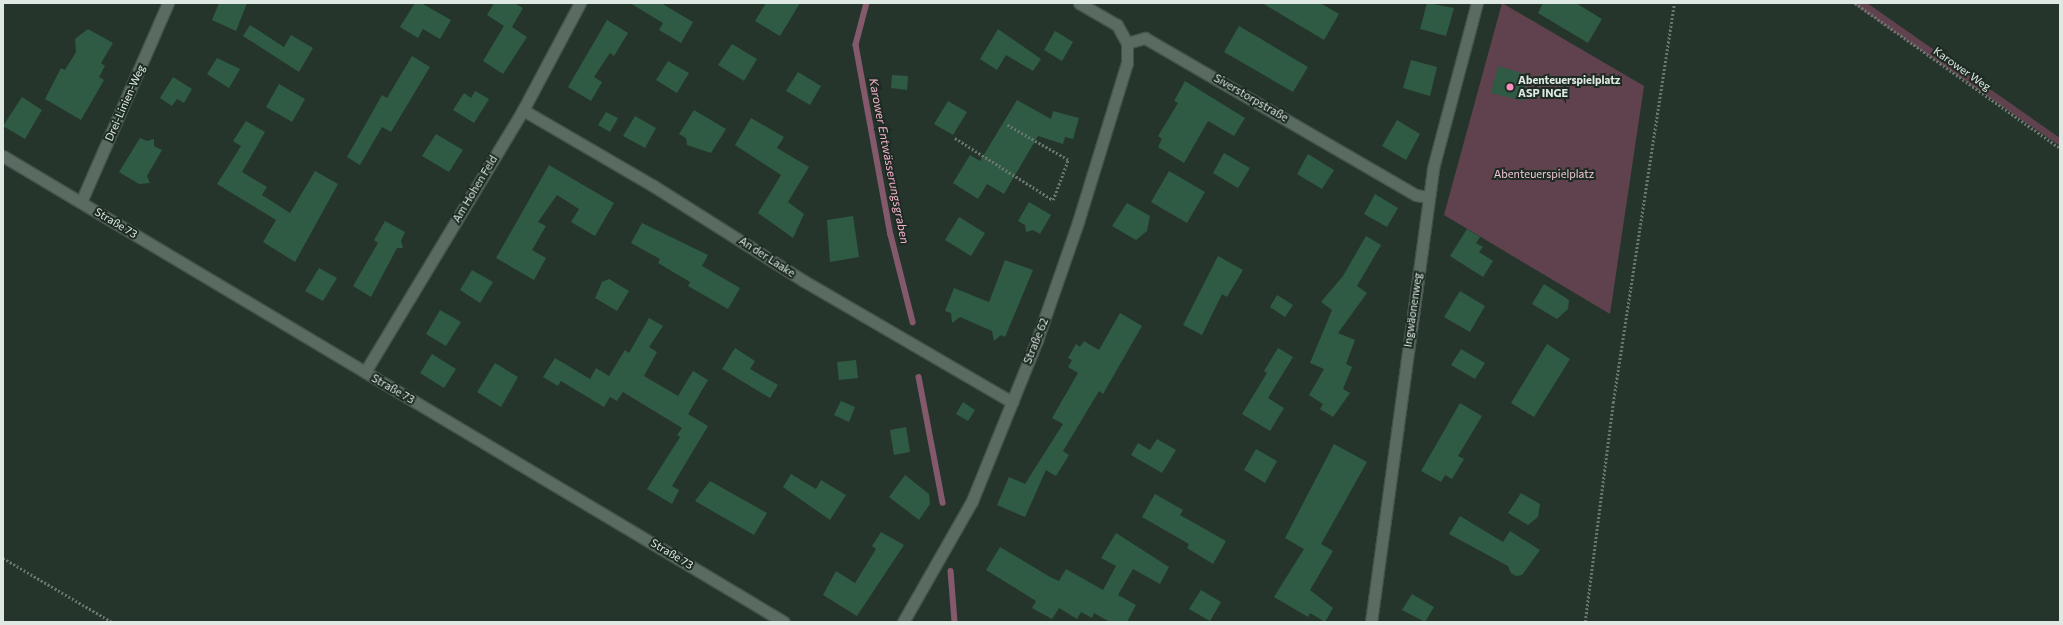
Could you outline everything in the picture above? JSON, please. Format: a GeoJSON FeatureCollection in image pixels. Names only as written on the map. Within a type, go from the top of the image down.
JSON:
{"type":"FeatureCollection","features":[{"type":"Feature","properties":{"kind":"street","name":"Drei-Linien-Weg"},"geometry":{"type":"LineString","coordinates":[[82,202],[168,3]]}},
{"type":"Feature","properties":{"kind":"street","name":"Am Hohen Feld"},"geometry":{"type":"LineString","coordinates":[[365,372],[523,110],[580,3]]}},
{"type":"Feature","properties":{"kind":"street"},"geometry":{"type":"LineString","coordinates":[[1079,3],[1117,25],[1127,43]]}},
{"type":"Feature","properties":{"kind":"street","name":"Ingwäonenweg"},"geometry":{"type":"LineString","coordinates":[[1371,622],[1428,197],[1433,168],[1477,3]]}},
{"type":"Feature","properties":{"kind":"street","name":"Siverstorpstraße"},"geometry":{"type":"LineString","coordinates":[[1127,43],[1145,38],[1416,195],[1428,197]]}},
{"type":"Feature","properties":{"kind":"street","name":"Straße 62"},"geometry":{"type":"LineString","coordinates":[[903,622],[972,500],[1012,402],[1078,222],[1127,63],[1127,43]]}},
{"type":"Feature","properties":{"kind":"street","name":"An der Laake"},"geometry":{"type":"LineString","coordinates":[[523,110],[652,185],[831,297],[1012,402]]}},
{"type":"Feature","properties":{"kind":"street","name":"Straße 73"},"geometry":{"type":"LineString","coordinates":[[3,156],[784,622]]}},
{"type":"Feature","properties":{"kind":"path"},"geometry":{"type":"LineString","coordinates":[[1585,622],[1614,395],[1674,3]]}},
{"type":"Feature","properties":{"kind":"path","name":"Karower Weg"},"geometry":{"type":"LineString","coordinates":[[1855,3],[2060,148]]}},
{"type":"Feature","properties":{"kind":"path"},"geometry":{"type":"LineString","coordinates":[[955,138],[1053,200],[1068,160],[1007,125]]}},
{"type":"Feature","properties":{"kind":"path"},"geometry":{"type":"LineString","coordinates":[[3,558],[112,622]]}},
{"type":"Feature","properties":{"kind":"green space","name":"Abenteuerspielplatz"},"geometry":{"type":"Polygon","coordinates":[[[1502,3],[1644,86],[1610,314],[1444,215],[1502,3]]]}},
{"type":"Feature","properties":{"kind":"green space"},"geometry":{"type":"Polygon","coordinates":[[[1852,3],[1867,3],[2060,138],[2060,146],[1852,3]]]}},
{"type":"Feature","properties":{"kind":"building"},"geometry":{"type":"Polygon","coordinates":[[[219,3],[247,3],[236,31],[212,20],[219,3]]]}},
{"type":"Feature","properties":{"kind":"building"},"geometry":{"type":"Polygon","coordinates":[[[415,3],[421,3],[451,20],[440,39],[423,29],[418,38],[400,27],[415,3]]]}},
{"type":"Feature","properties":{"kind":"building"},"geometry":{"type":"Polygon","coordinates":[[[494,3],[514,3],[523,8],[512,27],[527,37],[503,74],[483,61],[504,26],[487,15],[494,3]]]}},
{"type":"Feature","properties":{"kind":"building"},"geometry":{"type":"Polygon","coordinates":[[[630,3],[661,3],[693,22],[681,43],[659,30],[663,23],[630,3]]]}},
{"type":"Feature","properties":{"kind":"building"},"geometry":{"type":"Polygon","coordinates":[[[766,3],[800,3],[780,36],[755,21],[766,3]]]}},
{"type":"Feature","properties":{"kind":"building"},"geometry":{"type":"Polygon","coordinates":[[[1262,3],[1320,3],[1339,14],[1324,40],[1262,3]]]}},
{"type":"Feature","properties":{"kind":"building"},"geometry":{"type":"Polygon","coordinates":[[[1427,3],[1454,8],[1446,36],[1420,29],[1427,3]]]}},
{"type":"Feature","properties":{"kind":"building"},"geometry":{"type":"Polygon","coordinates":[[[1543,3],[1576,3],[1602,19],[1588,43],[1538,13],[1543,3]]]}},
{"type":"Feature","properties":{"kind":"building"},"geometry":{"type":"Polygon","coordinates":[[[607,20],[628,33],[614,56],[610,53],[594,77],[602,82],[591,101],[568,87],[607,20]]]}},
{"type":"Feature","properties":{"kind":"building"},"geometry":{"type":"Polygon","coordinates":[[[250,25],[284,47],[291,35],[313,48],[299,72],[243,36],[250,25]]]}},
{"type":"Feature","properties":{"kind":"building"},"geometry":{"type":"Polygon","coordinates":[[[1239,26],[1308,67],[1293,92],[1224,52],[1239,26]]]}},
{"type":"Feature","properties":{"kind":"building"},"geometry":{"type":"Polygon","coordinates":[[[88,29],[113,43],[101,63],[105,66],[99,77],[104,80],[81,120],[45,99],[61,68],[65,70],[76,52],[75,39],[88,29]]]}},
{"type":"Feature","properties":{"kind":"building"},"geometry":{"type":"Polygon","coordinates":[[[998,29],[1041,59],[1033,71],[1006,55],[997,70],[980,59],[998,29]]]}},
{"type":"Feature","properties":{"kind":"building"},"geometry":{"type":"Polygon","coordinates":[[[1055,31],[1073,42],[1062,61],[1044,50],[1055,31]]]}},
{"type":"Feature","properties":{"kind":"building"},"geometry":{"type":"Polygon","coordinates":[[[732,44],[757,59],[744,81],[718,65],[732,44]]]}},
{"type":"Feature","properties":{"kind":"building"},"geometry":{"type":"Polygon","coordinates":[[[412,56],[430,67],[391,132],[382,127],[360,165],[347,157],[382,95],[387,98],[412,56]]]}},
{"type":"Feature","properties":{"kind":"building"},"geometry":{"type":"Polygon","coordinates":[[[217,58],[240,69],[229,88],[207,74],[217,58]]]}},
{"type":"Feature","properties":{"kind":"building"},"geometry":{"type":"Polygon","coordinates":[[[1411,60],[1437,67],[1430,96],[1403,88],[1411,60]]]}},
{"type":"Feature","properties":{"kind":"building"},"geometry":{"type":"Polygon","coordinates":[[[668,61],[689,73],[677,93],[656,80],[668,61]]]}},
{"type":"Feature","properties":{"kind":"building","name":"Abenteuerspielplatz ASP INGE"},"geometry":{"type":"Polygon","coordinates":[[[1498,66],[1528,75],[1524,101],[1491,93],[1498,66]]]}},
{"type":"Feature","properties":{"kind":"building"},"geometry":{"type":"Polygon","coordinates":[[[798,72],[821,86],[810,105],[786,91],[798,72]]]}},
{"type":"Feature","properties":{"kind":"building"},"geometry":{"type":"Polygon","coordinates":[[[892,75],[908,76],[907,90],[891,88],[892,75]]]}},
{"type":"Feature","properties":{"kind":"building"},"geometry":{"type":"Polygon","coordinates":[[[173,77],[192,89],[184,103],[177,99],[172,106],[160,98],[173,77]]]}},
{"type":"Feature","properties":{"kind":"building"},"geometry":{"type":"Polygon","coordinates":[[[1185,81],[1245,118],[1234,136],[1208,121],[1184,163],[1158,147],[1162,139],[1158,136],[1178,103],[1174,101],[1185,81]]]}},
{"type":"Feature","properties":{"kind":"building"},"geometry":{"type":"Polygon","coordinates":[[[279,84],[305,99],[292,122],[266,107],[279,84]]]}},
{"type":"Feature","properties":{"kind":"building"},"geometry":{"type":"Polygon","coordinates":[[[475,91],[489,99],[474,123],[453,110],[464,93],[471,98],[475,91]]]}},
{"type":"Feature","properties":{"kind":"building"},"geometry":{"type":"Polygon","coordinates":[[[22,97],[42,110],[25,139],[3,126],[22,97]]]}},
{"type":"Feature","properties":{"kind":"building"},"geometry":{"type":"Polygon","coordinates":[[[1017,100],[1051,119],[1053,111],[1079,118],[1073,139],[1065,137],[1063,144],[1038,136],[1004,194],[987,184],[978,199],[953,183],[970,155],[980,161],[1017,100]]]}},
{"type":"Feature","properties":{"kind":"building"},"geometry":{"type":"Polygon","coordinates":[[[948,101],[967,112],[953,135],[934,124],[948,101]]]}},
{"type":"Feature","properties":{"kind":"building"},"geometry":{"type":"Polygon","coordinates":[[[694,110],[726,129],[711,153],[687,145],[686,138],[679,134],[694,110]]]}},
{"type":"Feature","properties":{"kind":"building"},"geometry":{"type":"Polygon","coordinates":[[[606,112],[618,118],[610,132],[598,125],[606,112]]]}},
{"type":"Feature","properties":{"kind":"building"},"geometry":{"type":"Polygon","coordinates":[[[635,116],[656,128],[645,148],[623,136],[635,116]]]}},
{"type":"Feature","properties":{"kind":"building"},"geometry":{"type":"Polygon","coordinates":[[[751,118],[784,137],[777,148],[809,167],[788,202],[804,214],[793,238],[758,213],[781,175],[735,145],[751,118]]]}},
{"type":"Feature","properties":{"kind":"building"},"geometry":{"type":"Polygon","coordinates":[[[1397,120],[1420,134],[1406,160],[1382,146],[1397,120]]]}},
{"type":"Feature","properties":{"kind":"building"},"geometry":{"type":"Polygon","coordinates":[[[246,121],[265,132],[242,172],[267,187],[262,195],[290,213],[315,171],[338,184],[295,262],[263,242],[276,220],[217,184],[241,146],[233,141],[246,121]]]}},
{"type":"Feature","properties":{"kind":"building"},"geometry":{"type":"Polygon","coordinates":[[[436,134],[463,150],[449,172],[422,156],[436,134]]]}},
{"type":"Feature","properties":{"kind":"building"},"geometry":{"type":"Polygon","coordinates":[[[140,138],[147,141],[154,139],[154,146],[162,150],[147,176],[150,183],[139,184],[119,172],[140,138]]]}},
{"type":"Feature","properties":{"kind":"building"},"geometry":{"type":"Polygon","coordinates":[[[1224,153],[1250,168],[1238,188],[1213,173],[1224,153]]]}},
{"type":"Feature","properties":{"kind":"building"},"geometry":{"type":"Polygon","coordinates":[[[1308,154],[1334,170],[1322,189],[1297,174],[1308,154]]]}},
{"type":"Feature","properties":{"kind":"building"},"geometry":{"type":"Polygon","coordinates":[[[549,165],[614,203],[595,236],[571,222],[579,209],[557,195],[538,222],[546,226],[532,250],[546,258],[534,280],[496,258],[549,165]]]}},
{"type":"Feature","properties":{"kind":"building"},"geometry":{"type":"Polygon","coordinates":[[[1169,171],[1205,192],[1187,223],[1151,202],[1169,171]]]}},
{"type":"Feature","properties":{"kind":"building"},"geometry":{"type":"Polygon","coordinates":[[[1375,194],[1398,208],[1387,227],[1364,214],[1375,194]]]}},
{"type":"Feature","properties":{"kind":"building"},"geometry":{"type":"Polygon","coordinates":[[[1029,202],[1051,215],[1040,234],[1033,230],[1026,232],[1025,225],[1018,221],[1029,202]]]}},
{"type":"Feature","properties":{"kind":"building"},"geometry":{"type":"Polygon","coordinates":[[[1127,203],[1150,216],[1147,231],[1136,240],[1112,226],[1127,203]]]}},
{"type":"Feature","properties":{"kind":"building"},"geometry":{"type":"Polygon","coordinates":[[[853,216],[859,257],[830,262],[827,220],[853,216]]]}},
{"type":"Feature","properties":{"kind":"building"},"geometry":{"type":"Polygon","coordinates":[[[959,217],[985,233],[971,256],[945,240],[959,217]]]}},
{"type":"Feature","properties":{"kind":"building"},"geometry":{"type":"Polygon","coordinates":[[[385,221],[405,232],[401,241],[403,248],[397,248],[371,297],[353,286],[378,243],[374,240],[385,221]]]}},
{"type":"Feature","properties":{"kind":"building"},"geometry":{"type":"Polygon","coordinates":[[[642,223],[708,255],[702,266],[740,288],[728,309],[688,286],[690,282],[658,263],[660,259],[631,243],[642,223]]]}},
{"type":"Feature","properties":{"kind":"building"},"geometry":{"type":"Polygon","coordinates":[[[1467,229],[1480,237],[1476,243],[1483,247],[1479,252],[1493,261],[1483,277],[1450,256],[1467,229]]]}},
{"type":"Feature","properties":{"kind":"building"},"geometry":{"type":"Polygon","coordinates":[[[1366,236],[1381,245],[1357,286],[1367,293],[1338,333],[1355,340],[1346,364],[1352,367],[1343,389],[1350,393],[1333,417],[1320,409],[1323,404],[1309,395],[1324,369],[1310,363],[1332,310],[1321,302],[1343,276],[1366,236]]]}},
{"type":"Feature","properties":{"kind":"building"},"geometry":{"type":"Polygon","coordinates":[[[1218,256],[1243,270],[1227,297],[1222,294],[1202,335],[1183,325],[1218,256]]]}},
{"type":"Feature","properties":{"kind":"building"},"geometry":{"type":"Polygon","coordinates":[[[1005,260],[1033,270],[1005,337],[1001,335],[994,341],[992,331],[960,317],[952,323],[951,313],[945,311],[954,288],[989,302],[1005,260]]]}},
{"type":"Feature","properties":{"kind":"building"},"geometry":{"type":"Polygon","coordinates":[[[319,268],[337,278],[323,301],[305,291],[319,268]]]}},
{"type":"Feature","properties":{"kind":"building"},"geometry":{"type":"Polygon","coordinates":[[[472,270],[493,282],[480,303],[460,290],[472,270]]]}},
{"type":"Feature","properties":{"kind":"building"},"geometry":{"type":"Polygon","coordinates":[[[609,279],[629,291],[617,311],[595,298],[602,282],[609,279]]]}},
{"type":"Feature","properties":{"kind":"building"},"geometry":{"type":"Polygon","coordinates":[[[1544,284],[1569,300],[1568,309],[1557,319],[1532,304],[1544,284]]]}},
{"type":"Feature","properties":{"kind":"building"},"geometry":{"type":"Polygon","coordinates":[[[1460,291],[1485,306],[1470,332],[1444,317],[1460,291]]]}},
{"type":"Feature","properties":{"kind":"building"},"geometry":{"type":"Polygon","coordinates":[[[1277,295],[1293,305],[1285,317],[1270,307],[1277,295]]]}},
{"type":"Feature","properties":{"kind":"building"},"geometry":{"type":"Polygon","coordinates":[[[440,310],[461,322],[446,346],[426,334],[440,310]]]}},
{"type":"Feature","properties":{"kind":"building"},"geometry":{"type":"Polygon","coordinates":[[[1120,313],[1142,326],[1103,394],[1099,391],[1063,451],[1069,455],[1056,476],[1046,470],[1025,517],[997,505],[1009,477],[1025,484],[1063,424],[1052,418],[1078,373],[1068,367],[1072,360],[1068,358],[1076,344],[1080,347],[1084,341],[1099,350],[1120,313]]]}},
{"type":"Feature","properties":{"kind":"building"},"geometry":{"type":"Polygon","coordinates":[[[649,318],[663,326],[649,347],[657,352],[644,376],[678,396],[693,371],[708,380],[688,414],[708,426],[672,486],[679,490],[672,504],[647,489],[680,437],[677,435],[682,428],[623,392],[617,401],[610,397],[604,407],[561,381],[558,386],[543,377],[555,358],[590,379],[596,368],[609,376],[625,350],[629,353],[649,318]]]}},
{"type":"Feature","properties":{"kind":"building"},"geometry":{"type":"Polygon","coordinates":[[[1547,344],[1570,359],[1534,417],[1511,403],[1547,344]]]}},
{"type":"Feature","properties":{"kind":"building"},"geometry":{"type":"Polygon","coordinates":[[[735,348],[755,361],[750,369],[778,385],[770,398],[722,369],[735,348]]]}},
{"type":"Feature","properties":{"kind":"building"},"geometry":{"type":"Polygon","coordinates":[[[1278,348],[1293,357],[1268,398],[1284,408],[1270,431],[1242,414],[1267,373],[1264,371],[1278,348]]]}},
{"type":"Feature","properties":{"kind":"building"},"geometry":{"type":"Polygon","coordinates":[[[1461,349],[1485,363],[1475,379],[1451,365],[1461,349]]]}},
{"type":"Feature","properties":{"kind":"building"},"geometry":{"type":"Polygon","coordinates":[[[432,354],[456,369],[444,388],[420,373],[432,354]]]}},
{"type":"Feature","properties":{"kind":"building"},"geometry":{"type":"Polygon","coordinates":[[[856,360],[858,378],[839,380],[837,362],[856,360]]]}},
{"type":"Feature","properties":{"kind":"building"},"geometry":{"type":"Polygon","coordinates":[[[495,363],[518,377],[501,407],[477,392],[495,363]]]}},
{"type":"Feature","properties":{"kind":"building"},"geometry":{"type":"Polygon","coordinates":[[[841,401],[855,407],[849,422],[834,415],[841,401]]]}},
{"type":"Feature","properties":{"kind":"building"},"geometry":{"type":"Polygon","coordinates":[[[963,402],[975,410],[968,421],[956,414],[963,402]]]}},
{"type":"Feature","properties":{"kind":"building"},"geometry":{"type":"Polygon","coordinates":[[[1460,403],[1482,416],[1458,456],[1464,459],[1452,479],[1445,475],[1441,482],[1421,471],[1460,403]]]}},
{"type":"Feature","properties":{"kind":"building"},"geometry":{"type":"Polygon","coordinates":[[[906,427],[910,452],[894,455],[890,430],[906,427]]]}},
{"type":"Feature","properties":{"kind":"building"},"geometry":{"type":"Polygon","coordinates":[[[1157,439],[1176,450],[1162,473],[1131,455],[1138,443],[1150,450],[1157,439]]]}},
{"type":"Feature","properties":{"kind":"building"},"geometry":{"type":"Polygon","coordinates":[[[1334,444],[1367,462],[1321,544],[1333,551],[1310,590],[1333,608],[1325,622],[1310,613],[1308,617],[1274,597],[1304,549],[1285,538],[1334,444]]]}},
{"type":"Feature","properties":{"kind":"building"},"geometry":{"type":"Polygon","coordinates":[[[1256,449],[1277,461],[1265,483],[1244,470],[1256,449]]]}},
{"type":"Feature","properties":{"kind":"building"},"geometry":{"type":"Polygon","coordinates":[[[791,474],[816,489],[821,480],[846,495],[830,520],[783,487],[791,474]]]}},
{"type":"Feature","properties":{"kind":"building"},"geometry":{"type":"Polygon","coordinates":[[[905,475],[929,494],[930,504],[919,520],[889,497],[905,475]]]}},
{"type":"Feature","properties":{"kind":"building"},"geometry":{"type":"Polygon","coordinates":[[[710,481],[767,513],[754,535],[695,501],[710,481]]]}},
{"type":"Feature","properties":{"kind":"building"},"geometry":{"type":"Polygon","coordinates":[[[1521,493],[1540,504],[1538,517],[1528,525],[1508,513],[1521,493]]]}},
{"type":"Feature","properties":{"kind":"building"},"geometry":{"type":"Polygon","coordinates":[[[1155,494],[1183,510],[1180,515],[1226,541],[1213,564],[1187,548],[1189,544],[1142,517],[1155,494]]]}},
{"type":"Feature","properties":{"kind":"building"},"geometry":{"type":"Polygon","coordinates":[[[1460,516],[1503,542],[1510,531],[1540,550],[1522,575],[1516,576],[1511,573],[1508,566],[1449,534],[1460,516]]]}},
{"type":"Feature","properties":{"kind":"building"},"geometry":{"type":"Polygon","coordinates":[[[881,532],[904,545],[857,616],[823,595],[836,571],[855,583],[876,549],[872,546],[881,532]]]}},
{"type":"Feature","properties":{"kind":"building"},"geometry":{"type":"Polygon","coordinates":[[[1116,533],[1169,567],[1160,584],[1133,569],[1118,595],[1136,605],[1127,622],[1110,622],[1094,613],[1092,618],[1081,612],[1077,619],[1059,608],[1052,619],[1032,608],[1036,601],[986,570],[1000,547],[1059,581],[1066,569],[1103,590],[1116,566],[1101,558],[1116,533]]]}},
{"type":"Feature","properties":{"kind":"building"},"geometry":{"type":"Polygon","coordinates":[[[1201,590],[1221,602],[1210,621],[1189,609],[1201,590]]]}},
{"type":"Feature","properties":{"kind":"building"},"geometry":{"type":"Polygon","coordinates":[[[1412,594],[1434,607],[1425,622],[1402,610],[1412,594]]]}},
{"type":"Feature","properties":{"kind":"waterway","name":"Karower Entwässerungsgraben"},"geometry":{"type":"LineString","coordinates":[[867,3],[856,45],[891,235],[913,322]]}},
{"type":"Feature","properties":{"kind":"waterway","name":"Karower Entwässerungsgraben"},"geometry":{"type":"LineString","coordinates":[[919,377],[943,503]]}},
{"type":"Feature","properties":{"kind":"waterway","name":"Karower Entwässerungsgraben"},"geometry":{"type":"LineString","coordinates":[[951,571],[955,622]]}},
{"type":"Feature","properties":{"kind":"place","name":"Abenteuerspielplatz ASP INGE"},"geometry":{"type":"Point","coordinates":[1510,87]}}]}
